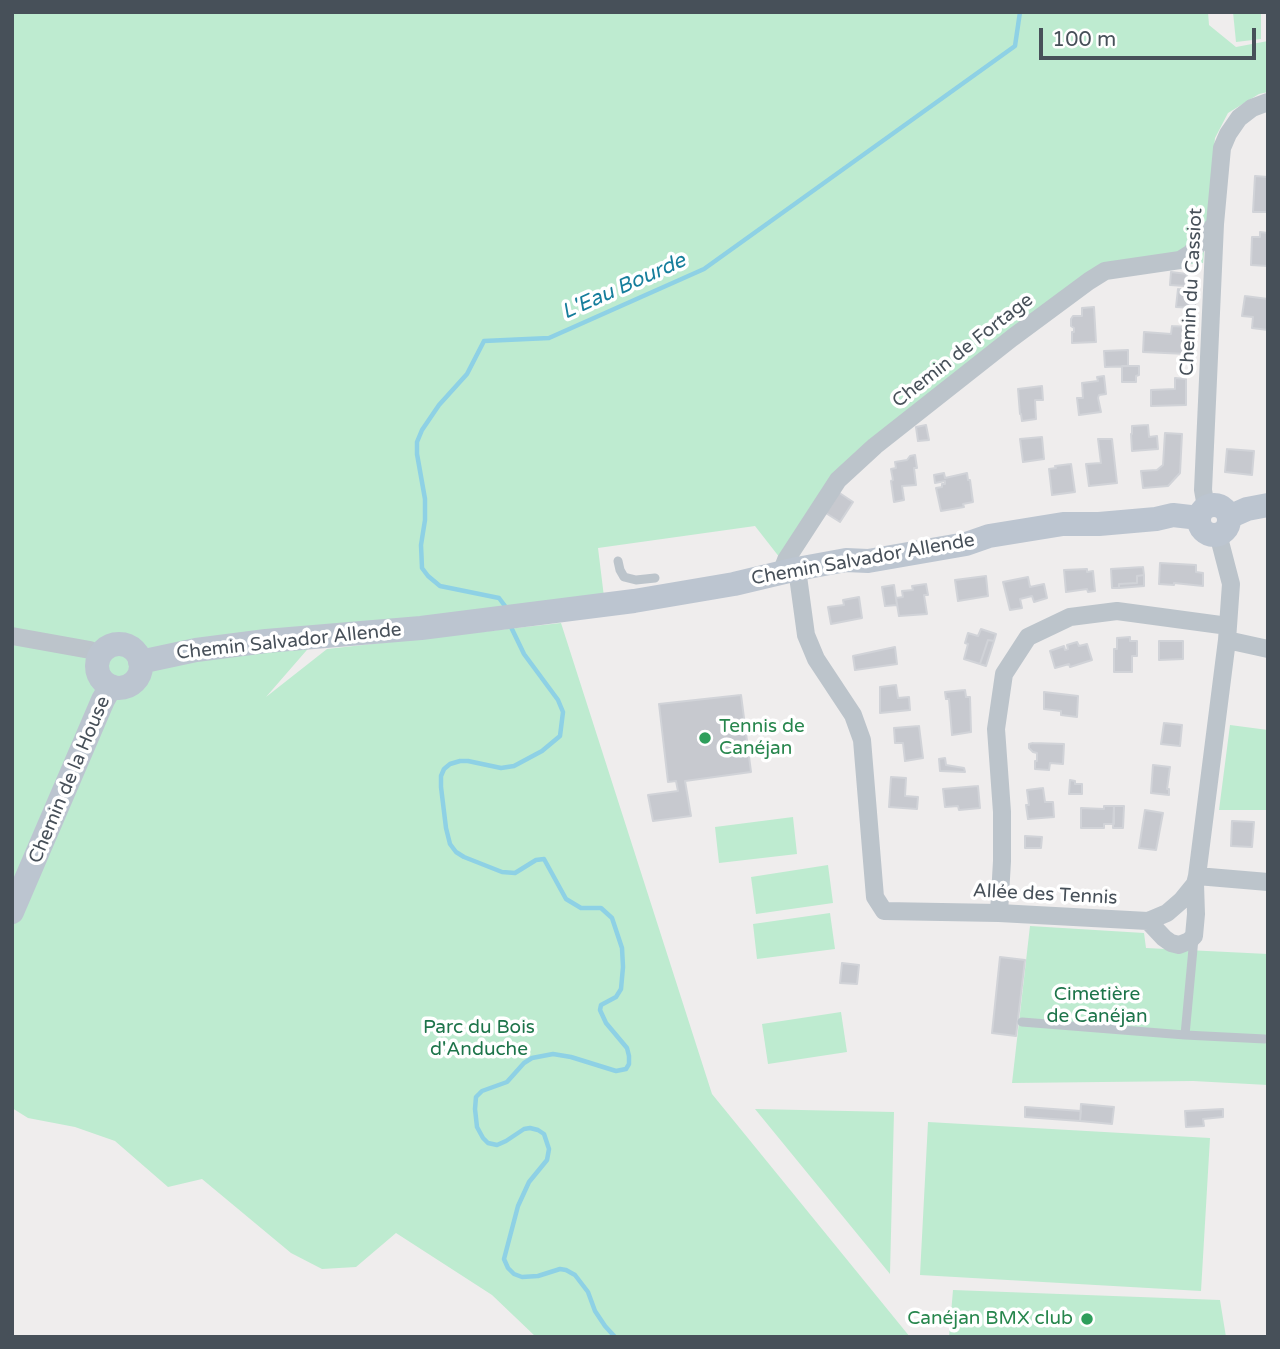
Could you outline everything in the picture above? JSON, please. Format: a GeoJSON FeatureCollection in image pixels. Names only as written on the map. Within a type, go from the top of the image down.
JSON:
{"type":"FeatureCollection","features":[{"type":"Feature","properties":{"kind":"street","name":"Chemin du Cassiot"},"geometry":{"type":"LineString","coordinates":[[1202,512],[1215,224],[1222,148],[1239,118],[1252,108],[1268,102]]}},
{"type":"Feature","properties":{"kind":"street","name":"Chemin de Fortage"},"geometry":{"type":"LineString","coordinates":[[789,571],[786,560],[838,480],[875,446],[1089,281],[1105,271],[1180,260],[1191,253],[1215,224]]}},
{"type":"Feature","properties":{"kind":"street"},"geometry":{"type":"LineString","coordinates":[[1196,880],[1182,900],[1167,913],[1149,921],[1171,943],[1180,945],[1194,936],[1196,880],[1231,584],[1223,526],[1226,511],[1213,504],[1202,512]]}},
{"type":"Feature","properties":{"kind":"street"},"geometry":{"type":"LineString","coordinates":[[1223,526],[1247,509],[1268,505]]}},
{"type":"Feature","properties":{"kind":"street","name":"Chemin Salvador Allende"},"geometry":{"type":"LineString","coordinates":[[140,662],[196,650],[266,641],[362,634],[658,597],[846,560],[868,561],[1063,524],[1099,524],[1202,512]]}},
{"type":"Feature","properties":{"kind":"street","name":"Allée des Tennis"},"geometry":{"type":"LineString","coordinates":[[789,571],[806,635],[816,659],[853,715],[862,740],[875,897],[884,911],[999,913],[1149,921]]}},
{"type":"Feature","properties":{"kind":"street"},"geometry":{"type":"LineString","coordinates":[[999,913],[1002,812],[996,729],[1004,674],[1028,637],[1070,617],[1117,611],[1227,633],[1268,649]]}},
{"type":"Feature","properties":{"kind":"street"},"geometry":{"type":"LineString","coordinates":[[12,636],[90,650],[99,656]]}},
{"type":"Feature","properties":{"kind":"street"},"geometry":{"type":"LineString","coordinates":[[122,644],[134,650],[140,662],[139,675],[130,685],[117,687],[106,683],[99,674],[97,662],[103,651],[122,644]]}},
{"type":"Feature","properties":{"kind":"street","name":"Chemin de la House"},"geometry":{"type":"LineString","coordinates":[[12,912],[111,686]]}},
{"type":"Feature","properties":{"kind":"street"},"geometry":{"type":"LineString","coordinates":[[1196,880],[1268,881]]}},
{"type":"Feature","properties":{"kind":"lane"},"geometry":{"type":"LineString","coordinates":[[618,561],[624,577],[656,578]]}},
{"type":"Feature","properties":{"kind":"lane"},"geometry":{"type":"LineString","coordinates":[[1185,1035],[1194,936]]}},
{"type":"Feature","properties":{"kind":"lane"},"geometry":{"type":"LineString","coordinates":[[1022,1022],[1185,1035],[1265,1038]]}},
{"type":"Feature","properties":{"kind":"green space","name":"Parc du Bois d'Anduche"},"geometry":{"type":"Polygon","coordinates":[[[12,12],[1208,12],[1209,25],[1236,47],[1268,41],[1268,92],[1259,94],[1228,113],[1215,138],[1203,263],[1105,272],[875,446],[780,558],[755,526],[598,548],[604,597],[326,628],[266,697],[327,649],[561,623],[712,1094],[910,1337],[536,1337],[492,1295],[396,1233],[356,1267],[322,1269],[291,1253],[202,1179],[168,1187],[115,1141],[75,1127],[28,1118],[12,1108],[12,12]]]}},
{"type":"Feature","properties":{"kind":"green space"},"geometry":{"type":"Polygon","coordinates":[[[1233,12],[1261,12],[1261,39],[1236,42],[1233,12]]]}},
{"type":"Feature","properties":{"kind":"green space"},"geometry":{"type":"Polygon","coordinates":[[[1230,725],[1268,730],[1268,810],[1219,810],[1230,725]]]}},
{"type":"Feature","properties":{"kind":"green space"},"geometry":{"type":"Polygon","coordinates":[[[793,817],[797,854],[719,863],[715,827],[793,817]]]}},
{"type":"Feature","properties":{"kind":"green space"},"geometry":{"type":"Polygon","coordinates":[[[828,865],[833,903],[756,914],[751,877],[828,865]]]}},
{"type":"Feature","properties":{"kind":"green space"},"geometry":{"type":"Polygon","coordinates":[[[830,913],[835,949],[757,959],[753,924],[830,913]]]}},
{"type":"Feature","properties":{"kind":"green space","name":"Cimetière de Canéjan"},"geometry":{"type":"Polygon","coordinates":[[[1030,926],[1144,933],[1146,948],[1268,954],[1268,1085],[1193,1081],[1012,1083],[1030,926]]]}},
{"type":"Feature","properties":{"kind":"green space"},"geometry":{"type":"Polygon","coordinates":[[[841,1012],[847,1052],[768,1064],[762,1024],[841,1012]]]}},
{"type":"Feature","properties":{"kind":"green space"},"geometry":{"type":"Polygon","coordinates":[[[755,1109],[894,1112],[890,1274],[755,1109]]]}},
{"type":"Feature","properties":{"kind":"green space"},"geometry":{"type":"Polygon","coordinates":[[[928,1122],[1210,1138],[1201,1291],[920,1275],[928,1122]]]}},
{"type":"Feature","properties":{"kind":"green space","name":"Canéjan BMX club"},"geometry":{"type":"Polygon","coordinates":[[[953,1290],[1220,1300],[1226,1337],[949,1337],[953,1290]]]}},
{"type":"Feature","properties":{"kind":"building"},"geometry":{"type":"Polygon","coordinates":[[[1255,176],[1268,177],[1268,212],[1253,212],[1255,176]]]}},
{"type":"Feature","properties":{"kind":"building"},"geometry":{"type":"Polygon","coordinates":[[[1260,232],[1268,233],[1268,266],[1251,265],[1252,237],[1260,237],[1260,232]]]}},
{"type":"Feature","properties":{"kind":"building"},"geometry":{"type":"Polygon","coordinates":[[[1171,272],[1187,274],[1185,286],[1170,285],[1171,272]]]}},
{"type":"Feature","properties":{"kind":"building"},"geometry":{"type":"Polygon","coordinates":[[[1178,289],[1196,290],[1195,308],[1176,307],[1178,289]]]}},
{"type":"Feature","properties":{"kind":"building"},"geometry":{"type":"Polygon","coordinates":[[[1245,296],[1268,299],[1268,330],[1252,328],[1253,317],[1242,316],[1245,296]]]}},
{"type":"Feature","properties":{"kind":"building"},"geometry":{"type":"Polygon","coordinates":[[[1094,307],[1096,342],[1072,343],[1074,328],[1071,326],[1071,319],[1073,316],[1082,316],[1082,308],[1094,307]]]}},
{"type":"Feature","properties":{"kind":"building"},"geometry":{"type":"Polygon","coordinates":[[[1172,326],[1189,327],[1187,354],[1143,352],[1144,332],[1171,334],[1172,326]]]}},
{"type":"Feature","properties":{"kind":"building"},"geometry":{"type":"Polygon","coordinates":[[[1128,350],[1128,366],[1105,367],[1104,351],[1128,350]]]}},
{"type":"Feature","properties":{"kind":"building"},"geometry":{"type":"Polygon","coordinates":[[[1122,366],[1139,366],[1136,382],[1122,382],[1122,366]]]}},
{"type":"Feature","properties":{"kind":"building"},"geometry":{"type":"Polygon","coordinates":[[[1104,376],[1106,394],[1099,395],[1098,398],[1101,412],[1079,415],[1077,398],[1083,398],[1082,383],[1098,381],[1097,377],[1104,376]]]}},
{"type":"Feature","properties":{"kind":"building"},"geometry":{"type":"Polygon","coordinates":[[[1175,378],[1186,379],[1186,405],[1151,406],[1151,390],[1175,389],[1175,378]]]}},
{"type":"Feature","properties":{"kind":"building"},"geometry":{"type":"Polygon","coordinates":[[[1042,386],[1043,400],[1035,400],[1036,419],[1022,421],[1018,389],[1042,386]]]}},
{"type":"Feature","properties":{"kind":"building"},"geometry":{"type":"Polygon","coordinates":[[[926,425],[929,440],[918,441],[916,427],[926,425]]]}},
{"type":"Feature","properties":{"kind":"building"},"geometry":{"type":"Polygon","coordinates":[[[1148,425],[1149,437],[1157,436],[1158,449],[1132,451],[1132,426],[1148,425]]]}},
{"type":"Feature","properties":{"kind":"building"},"geometry":{"type":"Polygon","coordinates":[[[1165,433],[1182,434],[1180,473],[1168,486],[1143,488],[1141,471],[1157,470],[1163,465],[1165,433]]]}},
{"type":"Feature","properties":{"kind":"building"},"geometry":{"type":"Polygon","coordinates":[[[1042,437],[1044,459],[1023,462],[1020,439],[1042,437]]]}},
{"type":"Feature","properties":{"kind":"building"},"geometry":{"type":"Polygon","coordinates":[[[1098,439],[1112,439],[1117,483],[1089,486],[1086,464],[1101,463],[1098,439]]]}},
{"type":"Feature","properties":{"kind":"building"},"geometry":{"type":"Polygon","coordinates":[[[1227,449],[1254,451],[1252,475],[1225,472],[1227,449]]]}},
{"type":"Feature","properties":{"kind":"building"},"geometry":{"type":"Polygon","coordinates":[[[915,455],[916,485],[902,486],[904,500],[894,502],[891,469],[896,468],[895,462],[915,455]]]}},
{"type":"Feature","properties":{"kind":"building"},"geometry":{"type":"Polygon","coordinates":[[[1071,464],[1075,492],[1052,495],[1049,469],[1071,464]]]}},
{"type":"Feature","properties":{"kind":"building"},"geometry":{"type":"Polygon","coordinates":[[[944,473],[945,478],[967,473],[973,502],[963,504],[964,507],[941,511],[936,488],[942,487],[945,481],[935,483],[934,475],[944,473]]]}},
{"type":"Feature","properties":{"kind":"building"},"geometry":{"type":"Polygon","coordinates":[[[835,490],[853,502],[840,522],[821,510],[835,490]]]}},
{"type":"Feature","properties":{"kind":"building"},"geometry":{"type":"Polygon","coordinates":[[[1160,563],[1196,565],[1196,572],[1203,573],[1203,586],[1159,584],[1160,563]]]}},
{"type":"Feature","properties":{"kind":"building"},"geometry":{"type":"Polygon","coordinates":[[[1143,567],[1144,575],[1137,576],[1137,583],[1119,584],[1119,588],[1112,588],[1111,569],[1143,567]]]}},
{"type":"Feature","properties":{"kind":"building"},"geometry":{"type":"Polygon","coordinates":[[[1087,569],[1087,572],[1093,571],[1095,591],[1088,592],[1087,589],[1066,592],[1064,570],[1087,569]]]}},
{"type":"Feature","properties":{"kind":"building"},"geometry":{"type":"Polygon","coordinates":[[[1144,575],[1144,586],[1119,588],[1119,584],[1137,583],[1137,576],[1144,575]]]}},
{"type":"Feature","properties":{"kind":"building"},"geometry":{"type":"Polygon","coordinates":[[[986,576],[988,596],[958,601],[955,580],[986,576]]]}},
{"type":"Feature","properties":{"kind":"building"},"geometry":{"type":"Polygon","coordinates":[[[1028,577],[1030,587],[1044,584],[1047,598],[1034,602],[1032,596],[1020,599],[1022,608],[1010,610],[1003,582],[1028,577]]]}},
{"type":"Feature","properties":{"kind":"building"},"geometry":{"type":"Polygon","coordinates":[[[926,584],[928,595],[924,595],[927,614],[899,616],[896,598],[903,597],[902,591],[913,590],[912,586],[926,584]]]}},
{"type":"Feature","properties":{"kind":"building"},"geometry":{"type":"Polygon","coordinates":[[[894,585],[897,605],[885,606],[882,587],[894,585]]]}},
{"type":"Feature","properties":{"kind":"building"},"geometry":{"type":"Polygon","coordinates":[[[859,597],[862,618],[831,624],[828,607],[844,605],[843,600],[859,597]]]}},
{"type":"Feature","properties":{"kind":"building"},"geometry":{"type":"Polygon","coordinates":[[[981,629],[996,634],[994,641],[988,640],[980,664],[964,659],[968,633],[978,636],[981,629]]]}},
{"type":"Feature","properties":{"kind":"building"},"geometry":{"type":"Polygon","coordinates":[[[1130,637],[1130,641],[1137,641],[1137,656],[1132,656],[1132,672],[1114,672],[1117,638],[1130,637]]]}},
{"type":"Feature","properties":{"kind":"building"},"geometry":{"type":"Polygon","coordinates":[[[988,640],[994,641],[986,666],[980,664],[988,640]]]}},
{"type":"Feature","properties":{"kind":"building"},"geometry":{"type":"Polygon","coordinates":[[[1159,641],[1183,641],[1183,659],[1159,660],[1159,641]]]}},
{"type":"Feature","properties":{"kind":"building"},"geometry":{"type":"Polygon","coordinates":[[[1077,642],[1079,646],[1087,644],[1092,660],[1070,667],[1069,664],[1055,668],[1050,651],[1064,646],[1065,650],[1068,649],[1067,645],[1077,642]]]}},
{"type":"Feature","properties":{"kind":"building"},"geometry":{"type":"Polygon","coordinates":[[[895,647],[897,664],[855,670],[853,656],[895,647]]]}},
{"type":"Feature","properties":{"kind":"building"},"geometry":{"type":"Polygon","coordinates":[[[896,685],[898,698],[909,697],[910,710],[880,713],[880,687],[896,685]]]}},
{"type":"Feature","properties":{"kind":"building"},"geometry":{"type":"Polygon","coordinates":[[[965,690],[966,697],[970,697],[971,732],[952,735],[949,699],[946,699],[945,692],[965,690]]]}},
{"type":"Feature","properties":{"kind":"building"},"geometry":{"type":"Polygon","coordinates":[[[1044,692],[1078,696],[1077,717],[1044,709],[1044,692]]]}},
{"type":"Feature","properties":{"kind":"building","name":"Tennis de Canéjan"},"geometry":{"type":"Polygon","coordinates":[[[741,695],[751,772],[685,781],[691,816],[653,821],[648,795],[678,791],[676,781],[668,782],[659,704],[741,695]]]}},
{"type":"Feature","properties":{"kind":"building"},"geometry":{"type":"Polygon","coordinates":[[[1164,723],[1182,725],[1180,746],[1161,744],[1164,723]]]}},
{"type":"Feature","properties":{"kind":"building"},"geometry":{"type":"Polygon","coordinates":[[[919,726],[923,758],[905,761],[903,743],[895,743],[894,728],[919,726]]]}},
{"type":"Feature","properties":{"kind":"building"},"geometry":{"type":"Polygon","coordinates":[[[1029,744],[1064,744],[1063,764],[1050,763],[1049,770],[1035,769],[1037,753],[1029,748],[1029,744]]]}},
{"type":"Feature","properties":{"kind":"building"},"geometry":{"type":"Polygon","coordinates":[[[945,758],[946,765],[964,768],[965,772],[940,771],[939,759],[945,758]]]}},
{"type":"Feature","properties":{"kind":"building"},"geometry":{"type":"Polygon","coordinates":[[[1153,765],[1170,767],[1167,789],[1169,795],[1151,793],[1153,765]]]}},
{"type":"Feature","properties":{"kind":"building"},"geometry":{"type":"Polygon","coordinates":[[[891,777],[906,778],[905,796],[918,797],[917,809],[889,807],[891,777]]]}},
{"type":"Feature","properties":{"kind":"building"},"geometry":{"type":"Polygon","coordinates":[[[1070,780],[1075,781],[1075,784],[1082,784],[1082,794],[1069,794],[1070,780]]]}},
{"type":"Feature","properties":{"kind":"building"},"geometry":{"type":"Polygon","coordinates":[[[978,786],[980,808],[959,810],[958,806],[945,807],[943,789],[978,786]]]}},
{"type":"Feature","properties":{"kind":"building"},"geometry":{"type":"Polygon","coordinates":[[[1043,788],[1045,802],[1053,802],[1054,817],[1028,819],[1027,790],[1043,788]]]}},
{"type":"Feature","properties":{"kind":"building"},"geometry":{"type":"Polygon","coordinates":[[[1104,806],[1114,806],[1114,824],[1104,824],[1104,828],[1081,828],[1081,808],[1104,809],[1104,806]]]}},
{"type":"Feature","properties":{"kind":"building"},"geometry":{"type":"Polygon","coordinates":[[[1114,806],[1124,806],[1123,828],[1113,828],[1114,806]]]}},
{"type":"Feature","properties":{"kind":"building"},"geometry":{"type":"Polygon","coordinates":[[[1145,810],[1163,813],[1156,850],[1139,848],[1145,810]]]}},
{"type":"Feature","properties":{"kind":"building"},"geometry":{"type":"Polygon","coordinates":[[[1232,821],[1254,822],[1252,847],[1231,846],[1232,821]]]}},
{"type":"Feature","properties":{"kind":"building"},"geometry":{"type":"Polygon","coordinates":[[[1025,836],[1042,837],[1041,848],[1025,848],[1025,836]]]}},
{"type":"Feature","properties":{"kind":"building"},"geometry":{"type":"Polygon","coordinates":[[[1000,957],[1025,960],[1016,1036],[992,1033],[1000,957]]]}},
{"type":"Feature","properties":{"kind":"building"},"geometry":{"type":"Polygon","coordinates":[[[842,963],[859,965],[857,984],[840,983],[842,963]]]}},
{"type":"Feature","properties":{"kind":"building"},"geometry":{"type":"Polygon","coordinates":[[[1081,1104],[1114,1107],[1112,1124],[1080,1121],[1081,1104]]]}},
{"type":"Feature","properties":{"kind":"building"},"geometry":{"type":"Polygon","coordinates":[[[1025,1107],[1081,1111],[1080,1121],[1025,1117],[1025,1107]]]}},
{"type":"Feature","properties":{"kind":"building"},"geometry":{"type":"Polygon","coordinates":[[[1223,1109],[1223,1117],[1203,1119],[1204,1126],[1186,1127],[1185,1111],[1223,1109]]]}},
{"type":"Feature","properties":{"kind":"waterway","name":"L'Eau Bourde"},"geometry":{"type":"LineString","coordinates":[[505,606],[499,598],[440,586],[422,568],[425,499],[417,442],[439,405],[467,374],[484,341],[549,338],[704,269],[1015,46],[1020,12]]}},
{"type":"Feature","properties":{"kind":"waterway","name":"L'Eau Bourde"},"geometry":{"type":"LineString","coordinates":[[511,627],[524,654],[558,700],[563,712],[560,736],[542,751],[514,766],[501,768],[460,761],[444,769],[441,787],[450,844],[464,857],[502,872],[515,873],[536,860],[544,859],[566,899],[581,908],[601,908],[612,918],[622,948],[621,989],[616,997],[601,1005],[600,1010],[606,1023],[627,1048],[629,1064],[626,1069],[616,1071],[553,1054],[532,1058],[507,1082],[482,1091],[476,1097],[477,1127],[488,1143],[497,1145],[524,1129],[530,1128],[544,1134],[549,1149],[547,1160],[529,1182],[518,1206],[504,1259],[508,1268],[522,1277],[538,1276],[560,1269],[575,1275],[588,1292],[595,1311],[615,1337]]}},
{"type":"Feature","properties":{"kind":"place","name":"Tennis de Canéjan"},"geometry":{"type":"Point","coordinates":[705,738]}},
{"type":"Feature","properties":{"kind":"place","name":"Canéjan BMX club"},"geometry":{"type":"Point","coordinates":[1087,1319]}}]}
